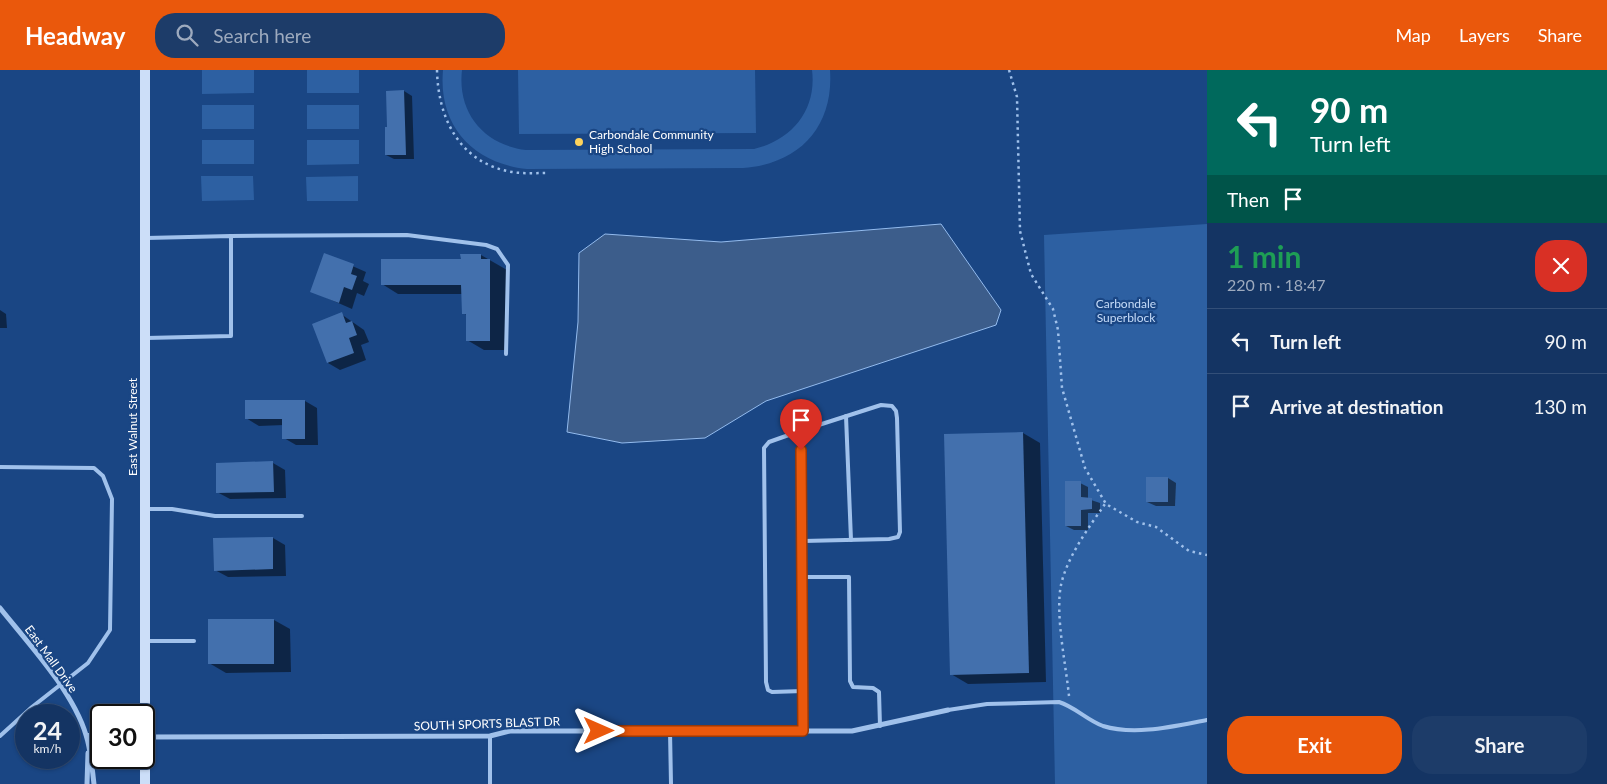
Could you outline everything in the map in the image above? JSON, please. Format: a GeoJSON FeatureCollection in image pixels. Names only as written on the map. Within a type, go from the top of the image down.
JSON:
{"type":"FeatureCollection","features":[{"type":"Feature","properties":{"kind":"street","name":"East Walnut Street"},"geometry":{"type":"LineString","coordinates":[[144,704],[145,70]]}},
{"type":"Feature","properties":{"kind":"street","name":"East Mall Drive"},"geometry":{"type":"LineString","coordinates":[[0,608],[60,686],[86,735],[94,784]]}},
{"type":"Feature","properties":{"kind":"street","name":"SOUTH SPORTS BLAST DR"},"geometry":{"type":"LineString","coordinates":[[155,736],[490,736],[510,731],[852,731],[948,710]]}},
{"type":"Feature","properties":{"kind":"street"},"geometry":{"type":"LineString","coordinates":[[87,784],[88,743]]}},
{"type":"Feature","properties":{"kind":"street","name":"East Walnut Street"},"geometry":{"type":"LineString","coordinates":[[145,769],[145,784]]}},
{"type":"Feature","properties":{"kind":"lane"},"geometry":{"type":"LineString","coordinates":[[146,238],[408,235],[486,245],[497,249],[508,265],[506,354]]}},
{"type":"Feature","properties":{"kind":"lane"},"geometry":{"type":"LineString","coordinates":[[146,338],[231,336],[231,236]]}},
{"type":"Feature","properties":{"kind":"lane"},"geometry":{"type":"LineString","coordinates":[[803,542],[895,539],[900,532],[896,411],[887,404],[769,442],[764,448],[766,682],[768,690],[772,692],[803,691]]}},
{"type":"Feature","properties":{"kind":"lane"},"geometry":{"type":"LineString","coordinates":[[846,416],[851,540]]}},
{"type":"Feature","properties":{"kind":"lane"},"geometry":{"type":"LineString","coordinates":[[800,431],[803,542],[803,731]]}},
{"type":"Feature","properties":{"kind":"lane"},"geometry":{"type":"LineString","coordinates":[[0,467],[94,468],[103,476],[109,487],[113,516],[110,630],[88,663],[0,736]]}},
{"type":"Feature","properties":{"kind":"lane"},"geometry":{"type":"LineString","coordinates":[[146,509],[172,509],[215,516],[302,516]]}},
{"type":"Feature","properties":{"kind":"lane"},"geometry":{"type":"LineString","coordinates":[[803,578],[849,577],[850,681],[853,688],[872,688],[879,692],[880,726]]}},
{"type":"Feature","properties":{"kind":"lane"},"geometry":{"type":"LineString","coordinates":[[145,641],[194,641]]}},
{"type":"Feature","properties":{"kind":"lane"},"geometry":{"type":"LineString","coordinates":[[948,710],[987,704],[1045,701],[1070,705],[1088,719],[1118,729],[1148,729],[1207,720]]}},
{"type":"Feature","properties":{"kind":"lane"},"geometry":{"type":"LineString","coordinates":[[670,731],[671,784]]}},
{"type":"Feature","properties":{"kind":"lane"},"geometry":{"type":"LineString","coordinates":[[490,736],[490,784]]}},
{"type":"Feature","properties":{"kind":"path"},"geometry":{"type":"LineString","coordinates":[[438,70],[438,88],[443,113],[452,131],[466,149],[480,160],[496,168],[514,172],[547,173]]}},
{"type":"Feature","properties":{"kind":"path"},"geometry":{"type":"LineString","coordinates":[[1009,70],[1017,97],[1020,231],[1030,274],[1053,309],[1058,330],[1062,388],[1085,468],[1106,504],[1137,522],[1156,527],[1189,551],[1207,555]]}},
{"type":"Feature","properties":{"kind":"path"},"geometry":{"type":"LineString","coordinates":[[1070,705],[1060,604],[1061,584],[1070,561],[1106,504]]}},
{"type":"Feature","properties":{"kind":"green space"},"geometry":{"type":"Polygon","coordinates":[[[202,70],[254,70],[254,93],[202,94],[202,70]]]}},
{"type":"Feature","properties":{"kind":"green space"},"geometry":{"type":"Polygon","coordinates":[[[307,70],[359,70],[359,93],[307,93],[307,70]]]}},
{"type":"Feature","properties":{"kind":"green space"},"geometry":{"type":"Polygon","coordinates":[[[443,70],[462,70],[464,100],[476,124],[486,134],[511,147],[526,150],[754,149],[768,145],[780,138],[799,121],[806,110],[810,98],[813,85],[812,70],[830,70],[830,90],[826,109],[819,125],[809,139],[781,159],[763,165],[743,168],[527,169],[490,159],[475,150],[463,138],[453,124],[446,108],[443,90],[443,70]]]}},
{"type":"Feature","properties":{"kind":"green space"},"geometry":{"type":"Polygon","coordinates":[[[518,70],[755,70],[756,133],[519,134],[518,70]]]}},
{"type":"Feature","properties":{"kind":"green space"},"geometry":{"type":"Polygon","coordinates":[[[202,105],[254,105],[254,129],[202,129],[202,105]]]}},
{"type":"Feature","properties":{"kind":"green space"},"geometry":{"type":"Polygon","coordinates":[[[307,105],[359,105],[359,129],[307,129],[307,105]]]}},
{"type":"Feature","properties":{"kind":"green space"},"geometry":{"type":"Polygon","coordinates":[[[202,140],[254,140],[254,164],[202,164],[202,140]]]}},
{"type":"Feature","properties":{"kind":"green space"},"geometry":{"type":"Polygon","coordinates":[[[307,140],[359,140],[359,164],[307,165],[307,140]]]}},
{"type":"Feature","properties":{"kind":"green space"},"geometry":{"type":"Polygon","coordinates":[[[201,176],[253,176],[254,200],[202,201],[201,176]]]}},
{"type":"Feature","properties":{"kind":"green space"},"geometry":{"type":"Polygon","coordinates":[[[358,176],[358,201],[307,201],[306,177],[358,176]]]}},
{"type":"Feature","properties":{"kind":"green space","name":"Carbondale Superblock"},"geometry":{"type":"Polygon","coordinates":[[[1207,224],[1207,784],[1055,784],[1044,235],[1207,224]]]}},
{"type":"Feature","properties":{"kind":"shaded area"},"geometry":{"type":"Polygon","coordinates":[[[941,224],[1001,310],[996,325],[766,401],[705,438],[622,443],[567,432],[578,322],[579,253],[605,234],[721,242],[941,224]]]}},
{"type":"Feature","properties":{"kind":"building"},"geometry":{"type":"Polygon","coordinates":[[[404,90],[406,155],[385,155],[385,127],[387,127],[386,91],[404,90]]]}},
{"type":"Feature","properties":{"kind":"building"},"geometry":{"type":"Polygon","coordinates":[[[324,253],[354,264],[351,274],[357,276],[352,290],[344,287],[339,303],[310,292],[324,253]]]}},
{"type":"Feature","properties":{"kind":"building"},"geometry":{"type":"Polygon","coordinates":[[[460,254],[481,254],[481,259],[490,259],[490,341],[466,341],[466,314],[462,314],[461,285],[381,285],[381,259],[461,259],[460,254]]]}},
{"type":"Feature","properties":{"kind":"building"},"geometry":{"type":"Polygon","coordinates":[[[342,312],[346,323],[352,321],[357,335],[349,338],[354,353],[327,363],[312,324],[342,312]]]}},
{"type":"Feature","properties":{"kind":"building"},"geometry":{"type":"Polygon","coordinates":[[[245,400],[305,400],[305,439],[282,439],[282,419],[245,419],[245,400]]]}},
{"type":"Feature","properties":{"kind":"building"},"geometry":{"type":"Polygon","coordinates":[[[1023,432],[1029,673],[950,675],[944,434],[1023,432]]]}},
{"type":"Feature","properties":{"kind":"building"},"geometry":{"type":"Polygon","coordinates":[[[273,461],[274,492],[216,493],[216,463],[273,461]]]}},
{"type":"Feature","properties":{"kind":"building"},"geometry":{"type":"Polygon","coordinates":[[[1146,477],[1168,477],[1168,502],[1146,502],[1146,477]]]}},
{"type":"Feature","properties":{"kind":"building"},"geometry":{"type":"Polygon","coordinates":[[[1065,481],[1081,481],[1081,497],[1092,498],[1092,509],[1081,510],[1081,526],[1065,526],[1065,481]]]}},
{"type":"Feature","properties":{"kind":"building"},"geometry":{"type":"Polygon","coordinates":[[[273,537],[273,569],[214,571],[213,538],[273,537]]]}},
{"type":"Feature","properties":{"kind":"building"},"geometry":{"type":"Polygon","coordinates":[[[208,619],[274,619],[274,664],[208,664],[208,619]]]}},
{"type":"Feature","properties":{"kind":"place","name":"Carbondale Community High School"},"geometry":{"type":"Point","coordinates":[579,142]}},
{"type":"Feature","properties":{"kind":"route"},"geometry":{"type":"LineString","coordinates":[[599,731],[803,731],[801,450]]}}]}
